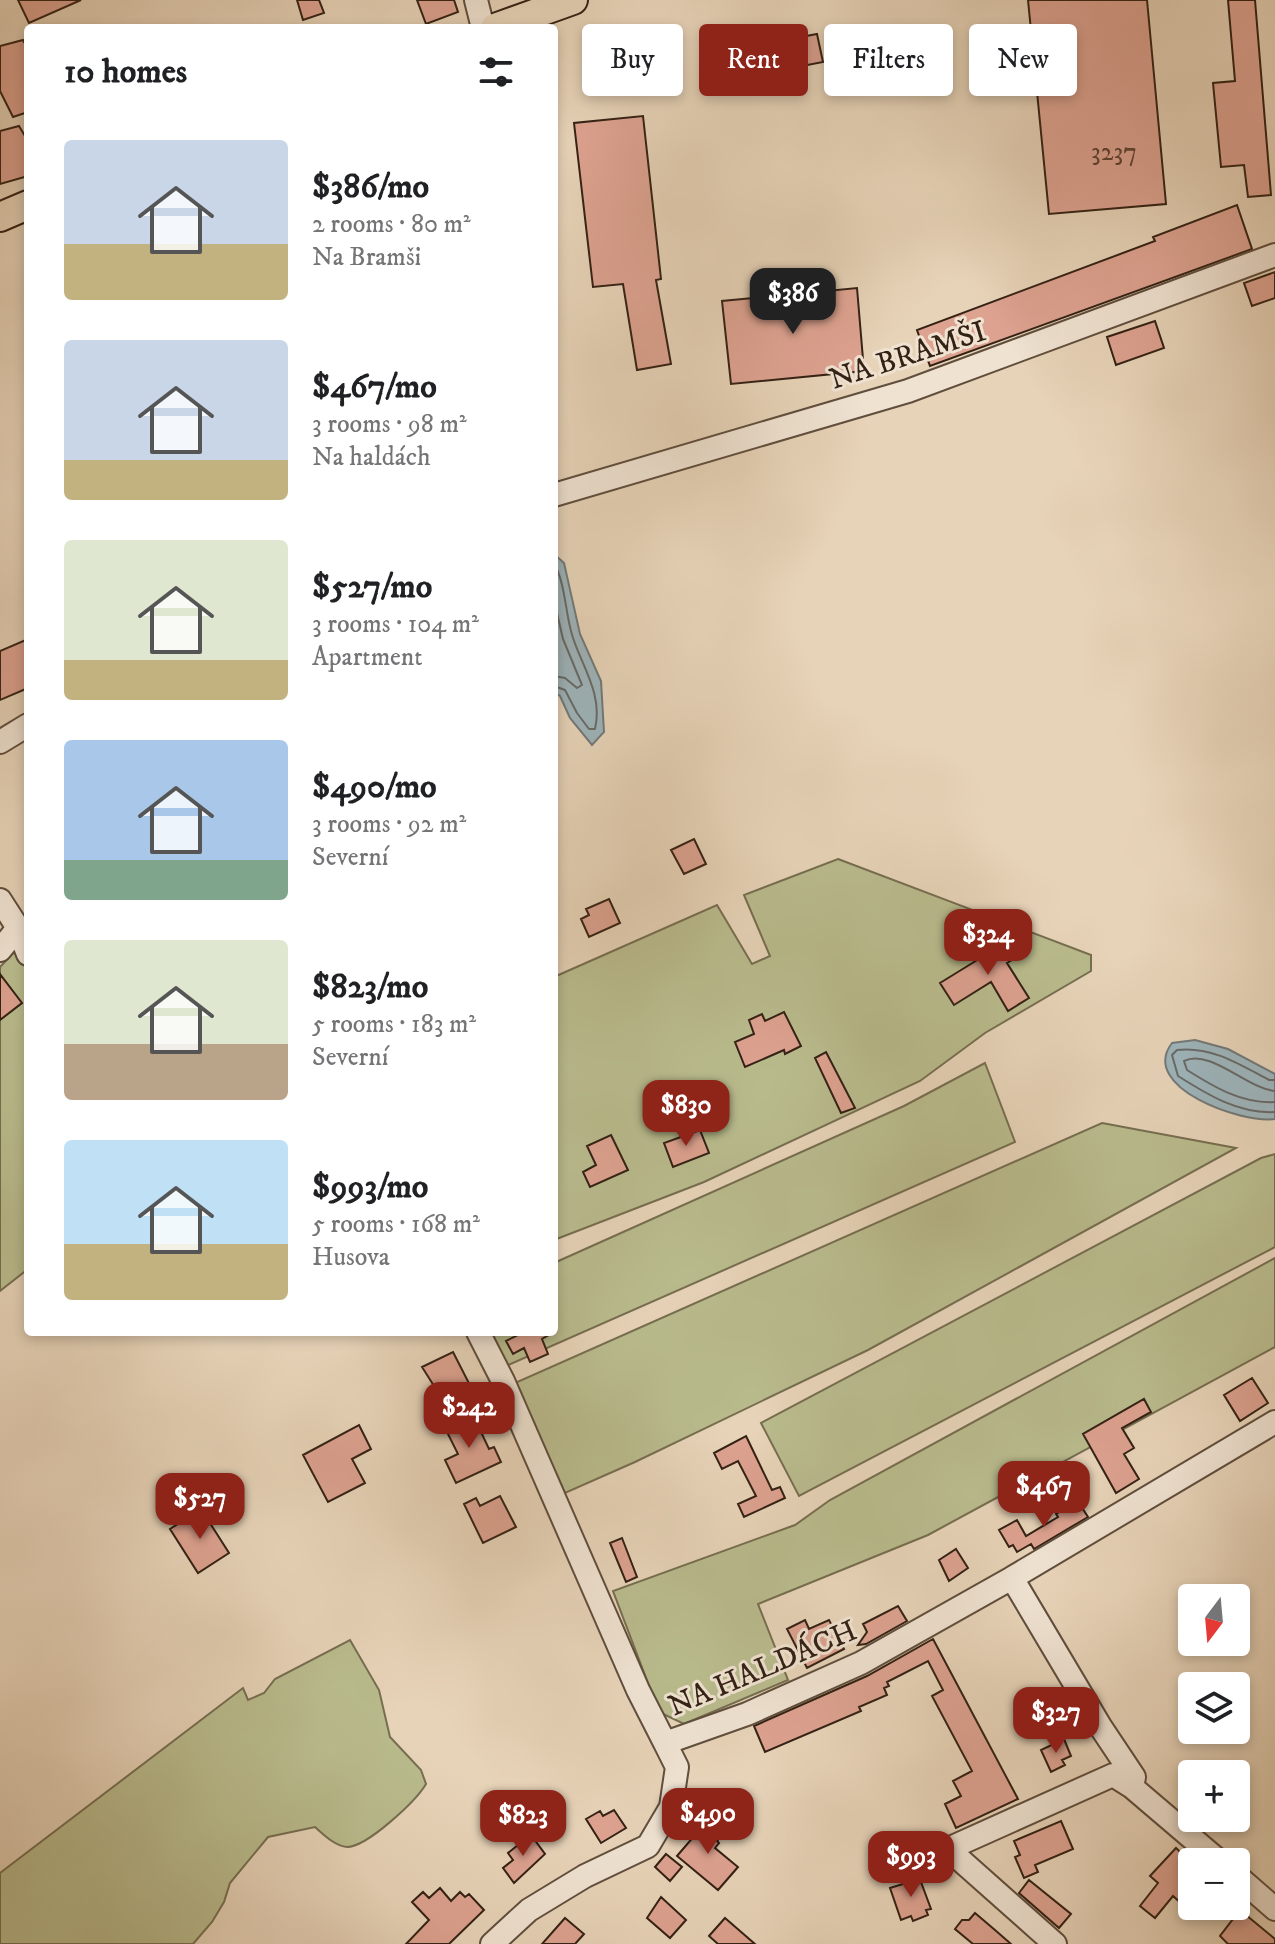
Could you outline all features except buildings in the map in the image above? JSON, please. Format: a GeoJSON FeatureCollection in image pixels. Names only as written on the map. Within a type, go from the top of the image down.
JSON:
{"type":"FeatureCollection","features":[{"type":"Feature","properties":{"kind":"main road"},"geometry":{"type":"LineString","coordinates":[[506,24],[573,0]]}},
{"type":"Feature","properties":{"kind":"main road"},"geometry":{"type":"LineString","coordinates":[[0,217],[24,207]]}},
{"type":"Feature","properties":{"kind":"street"},"geometry":{"type":"LineString","coordinates":[[476,0],[482,24]]}},
{"type":"Feature","properties":{"kind":"street","name":"NA BRAMŠI"},"geometry":{"type":"LineString","coordinates":[[558,494],[908,391],[1275,255]]}},
{"type":"Feature","properties":{"kind":"street"},"geometry":{"type":"LineString","coordinates":[[0,742],[24,727]]}},
{"type":"Feature","properties":{"kind":"street"},"geometry":{"type":"LineString","coordinates":[[0,900],[24,944]]}},
{"type":"Feature","properties":{"kind":"street"},"geometry":{"type":"LineString","coordinates":[[0,950],[18,928]]}},
{"type":"Feature","properties":{"kind":"street","name":"NA HALDÁCH"},"geometry":{"type":"LineString","coordinates":[[480,1336],[503,1381],[638,1690],[665,1743],[747,1714],[861,1663],[1012,1578],[1275,1422]]}},
{"type":"Feature","properties":{"kind":"street"},"geometry":{"type":"LineString","coordinates":[[1012,1578],[1134,1777],[1132,1787]]}},
{"type":"Feature","properties":{"kind":"street"},"geometry":{"type":"LineString","coordinates":[[492,1944],[529,1910],[585,1876],[648,1846],[671,1807],[677,1767],[665,1743]]}},
{"type":"Feature","properties":{"kind":"street"},"geometry":{"type":"LineString","coordinates":[[1050,1942],[948,1849],[1113,1775],[1132,1787],[1204,1848]]}},
{"type":"Feature","properties":{"kind":"street"},"geometry":{"type":"LineString","coordinates":[[1250,1887],[1275,1909]]}},
{"type":"Feature","properties":{"kind":"green space"},"geometry":{"type":"Polygon","coordinates":[[[838,859],[1091,955],[1091,971],[985,1033],[920,1081],[704,1182],[558,1238],[558,975],[717,905],[752,964],[770,956],[744,895],[838,859]]]}},
{"type":"Feature","properties":{"kind":"green space"},"geometry":{"type":"Polygon","coordinates":[[[24,941],[24,1272],[0,1291],[0,967],[24,941]]]}},
{"type":"Feature","properties":{"kind":"green space"},"geometry":{"type":"Polygon","coordinates":[[[985,1063],[1015,1142],[506,1366],[491,1336],[558,1336],[558,1261],[904,1106],[985,1063]]]}},
{"type":"Feature","properties":{"kind":"green space"},"geometry":{"type":"Polygon","coordinates":[[[1102,1123],[1236,1148],[868,1350],[565,1493],[515,1383],[1102,1123]]]}},
{"type":"Feature","properties":{"kind":"green space"},"geometry":{"type":"Polygon","coordinates":[[[1275,1154],[1275,1247],[799,1496],[761,1423],[1261,1158],[1275,1154]]]}},
{"type":"Feature","properties":{"kind":"green space"},"geometry":{"type":"Polygon","coordinates":[[[1275,1258],[1275,1347],[928,1535],[758,1604],[788,1680],[684,1724],[659,1712],[613,1591],[795,1525],[830,1500],[1275,1258]]]}},
{"type":"Feature","properties":{"kind":"green space"},"geometry":{"type":"Polygon","coordinates":[[[350,1640],[379,1690],[390,1737],[421,1770],[426,1784],[390,1822],[366,1840],[347,1847],[334,1842],[315,1827],[268,1837],[230,1883],[224,1902],[212,1922],[193,1944],[0,1944],[0,1873],[243,1688],[248,1700],[264,1693],[275,1679],[350,1640]]]}},
{"type":"Feature","properties":{"kind":"water"},"geometry":{"type":"Polygon","coordinates":[[[558,558],[564,563],[580,634],[601,681],[604,732],[592,745],[570,718],[560,696],[558,558]]]}},
{"type":"Feature","properties":{"kind":"water"},"geometry":{"type":"Polygon","coordinates":[[[1195,1040],[1228,1049],[1275,1074],[1275,1119],[1260,1119],[1219,1109],[1181,1088],[1169,1074],[1165,1059],[1172,1043],[1195,1040]]]}}]}
